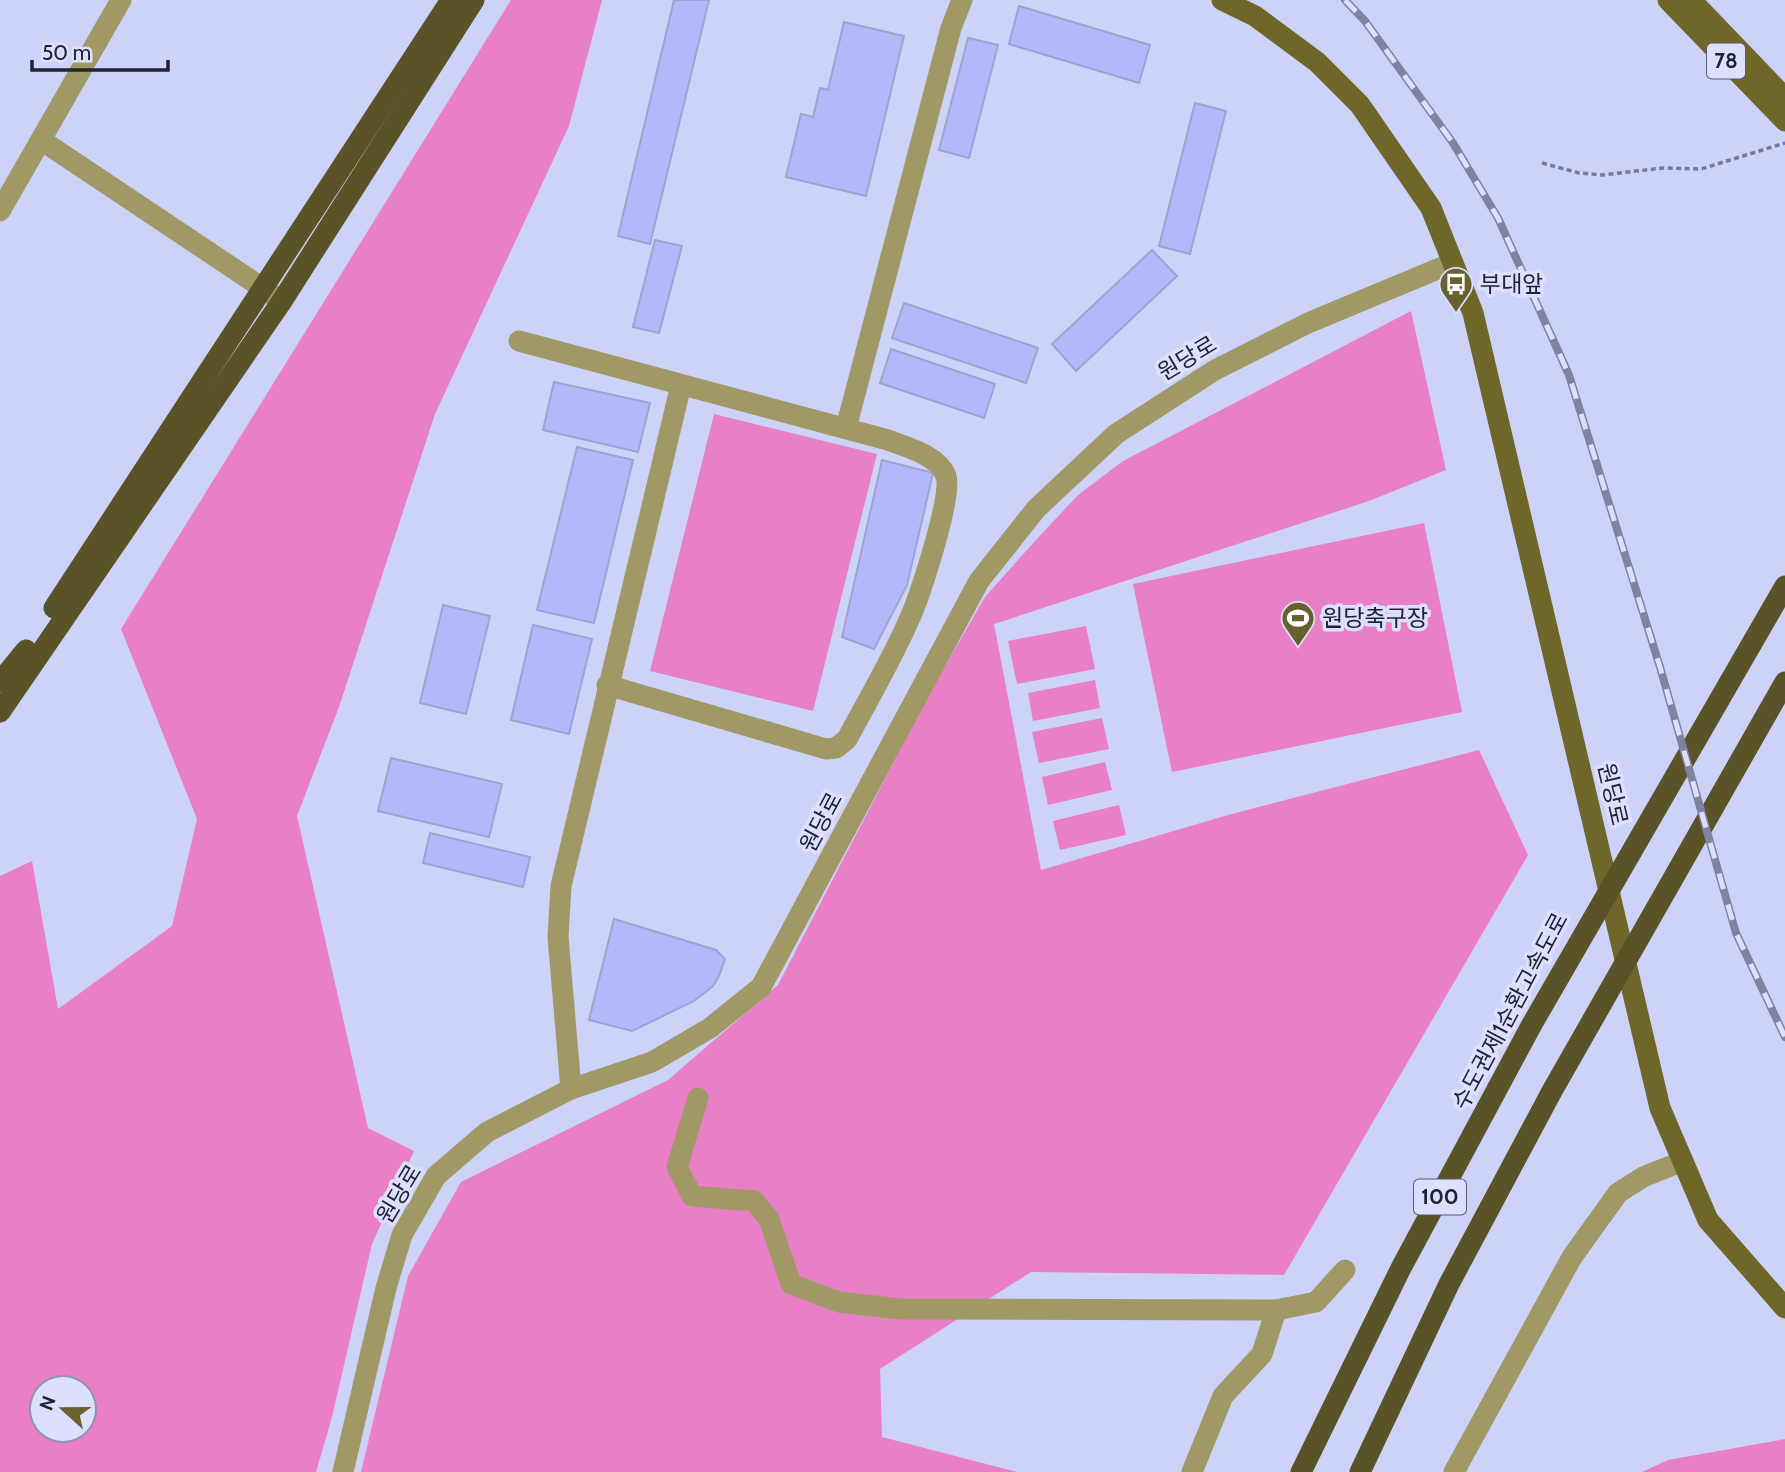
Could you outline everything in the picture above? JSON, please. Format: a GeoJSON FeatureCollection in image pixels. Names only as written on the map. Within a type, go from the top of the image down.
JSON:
{"type":"FeatureCollection","features":[{"type":"Feature","properties":{"kind":"highway"},"geometry":{"type":"LineString","coordinates":[[0,712],[32,653],[451,0]]}},
{"type":"Feature","properties":{"kind":"highway"},"geometry":{"type":"LineString","coordinates":[[0,689],[32,653],[282,301],[474,0]]}},
{"type":"Feature","properties":{"kind":"highway","name":"수도권제1순환고속도로"},"geometry":{"type":"LineString","coordinates":[[1301,1472],[1401,1268],[1586,926],[1785,586]]}},
{"type":"Feature","properties":{"kind":"highway"},"geometry":{"type":"LineString","coordinates":[[0,682],[32,653]]}},
{"type":"Feature","properties":{"kind":"highway"},"geometry":{"type":"LineString","coordinates":[[0,722],[32,653]]}},
{"type":"Feature","properties":{"kind":"highway","name":"100"},"geometry":{"type":"LineString","coordinates":[[1360,1472],[1449,1284],[1612,983],[1785,682]]}},
{"type":"Feature","properties":{"kind":"main road","name":"원당로"},"geometry":{"type":"LineString","coordinates":[[1222,0],[1255,16],[1317,62],[1360,105],[1431,208],[1473,313],[1660,1108],[1708,1220],[1785,1308]]}},
{"type":"Feature","properties":{"kind":"main road","name":"78"},"geometry":{"type":"LineString","coordinates":[[1668,0],[1785,121]]}},
{"type":"Feature","properties":{"kind":"main road","name":"78"},"geometry":{"type":"LineString","coordinates":[[1691,0],[1785,98]]}},
{"type":"Feature","properties":{"kind":"street"},"geometry":{"type":"LineString","coordinates":[[0,211],[121,0]]}},
{"type":"Feature","properties":{"kind":"street"},"geometry":{"type":"LineString","coordinates":[[846,428],[951,28],[962,0]]}},
{"type":"Feature","properties":{"kind":"street"},"geometry":{"type":"LineString","coordinates":[[41,140],[282,301]]}},
{"type":"Feature","properties":{"kind":"street","name":"원당로"},"geometry":{"type":"LineString","coordinates":[[343,1472],[386,1288],[402,1235],[436,1176],[486,1132],[571,1089],[652,1062],[710,1028],[761,987],[979,580],[1037,509],[1116,434],[1215,370],[1308,323],[1452,263]]}},
{"type":"Feature","properties":{"kind":"street"},"geometry":{"type":"LineString","coordinates":[[519,341],[888,440],[932,460],[947,478],[947,494],[910,618],[847,739],[836,748],[826,749],[607,685]]}},
{"type":"Feature","properties":{"kind":"street"},"geometry":{"type":"LineString","coordinates":[[571,1089],[558,937],[561,886],[681,384]]}},
{"type":"Feature","properties":{"kind":"street"},"geometry":{"type":"LineString","coordinates":[[698,1098],[677,1167],[692,1196],[754,1201],[769,1219],[791,1284],[839,1302],[900,1309],[1276,1310],[1316,1302],[1345,1270]]}},
{"type":"Feature","properties":{"kind":"street"},"geometry":{"type":"LineString","coordinates":[[1454,1472],[1572,1256],[1611,1202],[1618,1193],[1643,1177],[1683,1161]]}},
{"type":"Feature","properties":{"kind":"street"},"geometry":{"type":"LineString","coordinates":[[1192,1472],[1223,1396],[1262,1354],[1276,1310]]}},
{"type":"Feature","properties":{"kind":"path"},"geometry":{"type":"LineString","coordinates":[[1542,163],[1579,173],[1602,175],[1662,168],[1701,169],[1785,142]]}},
{"type":"Feature","properties":{"kind":"shaded area"},"geometry":{"type":"Polygon","coordinates":[[[511,0],[602,0],[569,126],[435,414],[339,707],[297,816],[368,1128],[414,1151],[372,1244],[332,1417],[316,1472],[0,1472],[0,876],[32,861],[58,1009],[172,926],[197,819],[121,629],[511,0]]]}},
{"type":"Feature","properties":{"kind":"shaded area"},"geometry":{"type":"Polygon","coordinates":[[[1411,311],[1446,470],[1369,501],[994,624],[1041,870],[1228,815],[1479,750],[1528,855],[1284,1275],[1031,1272],[880,1369],[882,1437],[1017,1472],[361,1472],[408,1276],[461,1182],[668,1080],[778,985],[930,692],[985,597],[1035,541],[1078,495],[1123,461],[1411,311]]]}},
{"type":"Feature","properties":{"kind":"shaded area"},"geometry":{"type":"Polygon","coordinates":[[[714,414],[877,454],[813,711],[650,671],[714,414]]]}},
{"type":"Feature","properties":{"kind":"shaded area","name":"원당축구장"},"geometry":{"type":"Polygon","coordinates":[[[1424,523],[1462,712],[1172,772],[1133,584],[1424,523]]]}},
{"type":"Feature","properties":{"kind":"shaded area"},"geometry":{"type":"Polygon","coordinates":[[[1086,626],[1095,669],[1017,684],[1008,641],[1086,626]]]}},
{"type":"Feature","properties":{"kind":"shaded area"},"geometry":{"type":"Polygon","coordinates":[[[1095,680],[1100,708],[1033,721],[1028,693],[1095,680]]]}},
{"type":"Feature","properties":{"kind":"shaded area"},"geometry":{"type":"Polygon","coordinates":[[[1102,718],[1109,749],[1039,763],[1032,732],[1102,718]]]}},
{"type":"Feature","properties":{"kind":"shaded area"},"geometry":{"type":"Polygon","coordinates":[[[1105,762],[1112,790],[1048,805],[1042,777],[1105,762]]]}},
{"type":"Feature","properties":{"kind":"shaded area"},"geometry":{"type":"Polygon","coordinates":[[[1119,805],[1126,835],[1060,850],[1053,821],[1119,805]]]}},
{"type":"Feature","properties":{"kind":"shaded area"},"geometry":{"type":"Polygon","coordinates":[[[1785,1439],[1785,1472],[1642,1472],[1668,1460],[1785,1439]]]}},
{"type":"Feature","properties":{"kind":"building"},"geometry":{"type":"Polygon","coordinates":[[[674,0],[709,0],[650,244],[618,236],[674,0]]]}},
{"type":"Feature","properties":{"kind":"building"},"geometry":{"type":"Polygon","coordinates":[[[1019,6],[1150,45],[1139,83],[1009,44],[1019,6]]]}},
{"type":"Feature","properties":{"kind":"building"},"geometry":{"type":"Polygon","coordinates":[[[844,22],[904,36],[866,196],[786,177],[801,114],[813,117],[820,88],[828,90],[844,22]]]}},
{"type":"Feature","properties":{"kind":"building"},"geometry":{"type":"Polygon","coordinates":[[[968,38],[998,45],[969,158],[939,150],[968,38]]]}},
{"type":"Feature","properties":{"kind":"building"},"geometry":{"type":"Polygon","coordinates":[[[1195,103],[1226,111],[1190,254],[1159,246],[1195,103]]]}},
{"type":"Feature","properties":{"kind":"building"},"geometry":{"type":"Polygon","coordinates":[[[655,240],[682,246],[659,333],[633,327],[655,240]]]}},
{"type":"Feature","properties":{"kind":"building"},"geometry":{"type":"Polygon","coordinates":[[[1152,250],[1177,276],[1076,371],[1052,344],[1152,250]]]}},
{"type":"Feature","properties":{"kind":"building"},"geometry":{"type":"Polygon","coordinates":[[[904,303],[1038,348],[1026,383],[892,338],[904,303]]]}},
{"type":"Feature","properties":{"kind":"building"},"geometry":{"type":"Polygon","coordinates":[[[891,349],[995,384],[984,418],[880,383],[891,349]]]}},
{"type":"Feature","properties":{"kind":"building"},"geometry":{"type":"Polygon","coordinates":[[[554,382],[650,403],[638,452],[543,430],[554,382]]]}},
{"type":"Feature","properties":{"kind":"building"},"geometry":{"type":"Polygon","coordinates":[[[577,447],[633,460],[594,623],[537,610],[577,447]]]}},
{"type":"Feature","properties":{"kind":"building"},"geometry":{"type":"Polygon","coordinates":[[[882,460],[933,473],[907,585],[874,649],[842,637],[882,460]]]}},
{"type":"Feature","properties":{"kind":"building"},"geometry":{"type":"Polygon","coordinates":[[[443,605],[490,616],[466,714],[420,703],[443,605]]]}},
{"type":"Feature","properties":{"kind":"building"},"geometry":{"type":"Polygon","coordinates":[[[533,625],[592,639],[569,734],[511,720],[533,625]]]}},
{"type":"Feature","properties":{"kind":"building"},"geometry":{"type":"Polygon","coordinates":[[[391,758],[502,784],[489,837],[378,811],[391,758]]]}},
{"type":"Feature","properties":{"kind":"building"},"geometry":{"type":"Polygon","coordinates":[[[430,833],[530,857],[523,887],[423,863],[430,833]]]}},
{"type":"Feature","properties":{"kind":"building"},"geometry":{"type":"Polygon","coordinates":[[[614,919],[716,950],[725,959],[713,986],[694,1001],[632,1031],[589,1020],[614,919]]]}},
{"type":"Feature","properties":{"kind":"railway"},"geometry":{"type":"LineString","coordinates":[[1345,0],[1365,21],[1453,143],[1498,218],[1569,375],[1660,667],[1736,933],[1785,1037]]}},
{"type":"Feature","properties":{"kind":"place","name":"부대앞"},"geometry":{"type":"Point","coordinates":[1456,314]}},
{"type":"Feature","properties":{"kind":"place","name":"원당축구장"},"geometry":{"type":"Point","coordinates":[1298,648]}}]}
